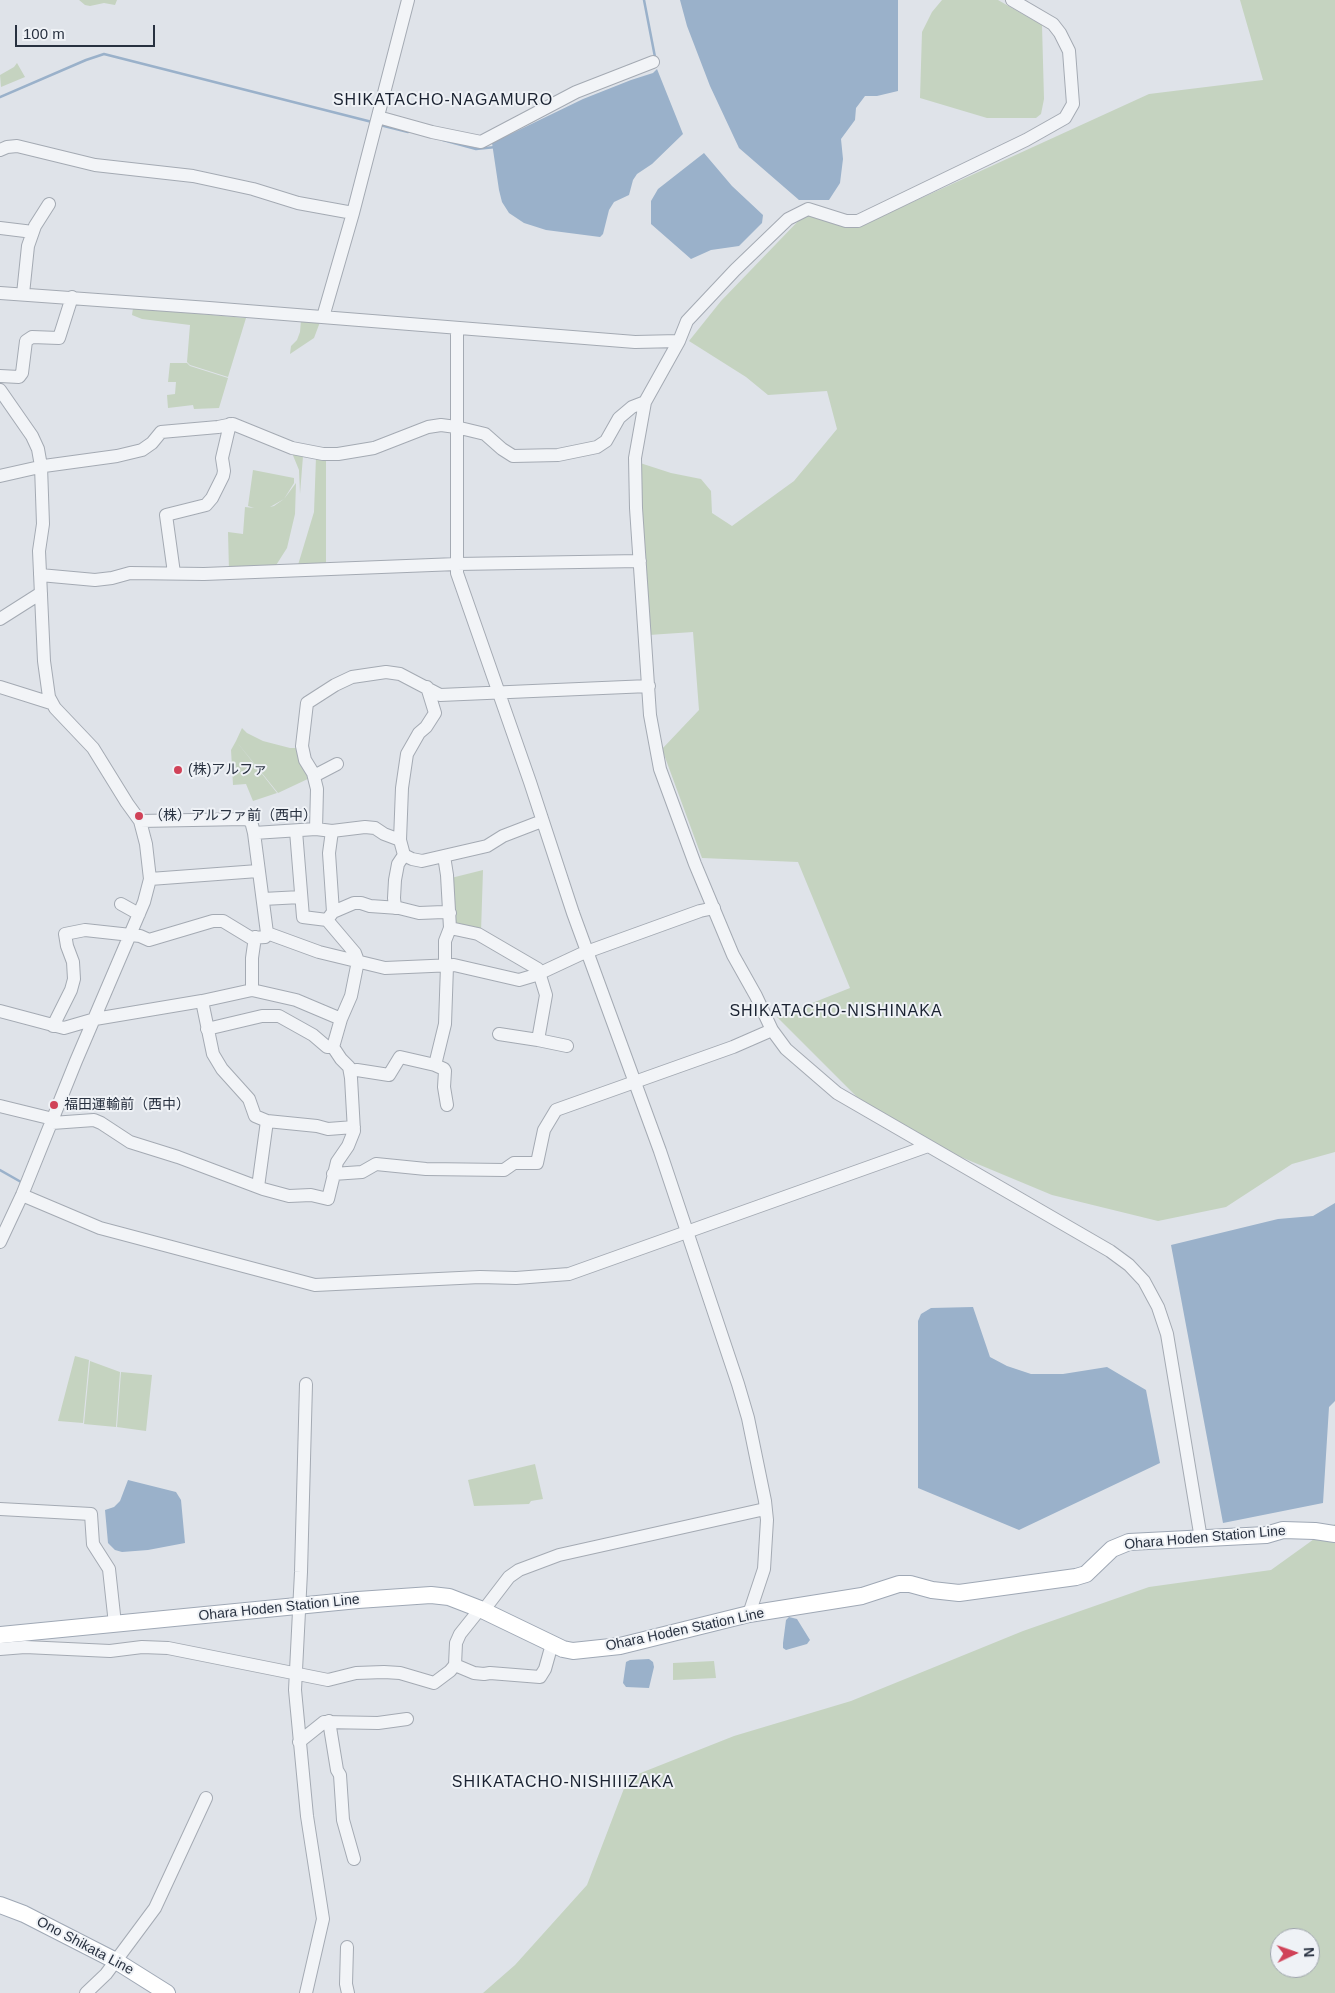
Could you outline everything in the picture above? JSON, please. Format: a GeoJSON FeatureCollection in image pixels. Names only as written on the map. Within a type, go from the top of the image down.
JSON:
{"type":"FeatureCollection","features":[{"type":"Feature","properties":{"kind":"main road","name":"Ohara Hoden Station Line"},"geometry":{"type":"LineString","coordinates":[[0,1635],[431,1595],[449,1598],[482,1610],[552,1644],[573,1651],[620,1646],[748,1614],[862,1596],[899,1584],[910,1584],[959,1593],[1076,1578],[1086,1574],[1112,1549],[1129,1542],[1201,1540],[1266,1535],[1283,1530],[1335,1534]]}},
{"type":"Feature","properties":{"kind":"main road","name":"Ono Shikata Line"},"geometry":{"type":"LineString","coordinates":[[0,1905],[24,1914],[116,1961],[167,1993]]}},
{"type":"Feature","properties":{"kind":"street"},"geometry":{"type":"LineString","coordinates":[[323,317],[353,212],[408,0]]}},
{"type":"Feature","properties":{"kind":"street"},"geometry":{"type":"LineString","coordinates":[[1012,0],[1053,24],[1069,51],[1073,104],[1065,118],[1026,140],[858,221],[846,222],[808,209],[788,219],[735,270],[687,321],[679,341],[645,402],[635,458],[636,508],[650,715],[660,769],[733,955],[772,1030],[786,1049],[837,1093],[1110,1251],[1129,1265],[1144,1281],[1158,1307],[1167,1334],[1201,1540]]}},
{"type":"Feature","properties":{"kind":"street"},"geometry":{"type":"LineString","coordinates":[[378,117],[432,132],[481,142],[576,92],[654,62]]}},
{"type":"Feature","properties":{"kind":"street"},"geometry":{"type":"LineString","coordinates":[[0,150],[17,146],[95,165],[193,176],[253,189],[298,203],[353,212]]}},
{"type":"Feature","properties":{"kind":"street"},"geometry":{"type":"LineString","coordinates":[[22,294],[25,262],[33,232],[49,204]]}},
{"type":"Feature","properties":{"kind":"street"},"geometry":{"type":"LineString","coordinates":[[0,228],[33,232]]}},
{"type":"Feature","properties":{"kind":"street"},"geometry":{"type":"LineString","coordinates":[[0,293],[72,297],[636,342],[679,341]]}},
{"type":"Feature","properties":{"kind":"street"},"geometry":{"type":"LineString","coordinates":[[0,376],[18,377],[22,373],[26,341],[32,337],[59,338],[72,297]]}},
{"type":"Feature","properties":{"kind":"street"},"geometry":{"type":"LineString","coordinates":[[456,328],[457,573],[499,692],[572,913],[588,952],[687,1232],[748,1418],[765,1509],[766,1531],[764,1569],[748,1614]]}},
{"type":"Feature","properties":{"kind":"street"},"geometry":{"type":"LineString","coordinates":[[2,397],[32,436],[38,449],[41,466],[42,524],[38,551],[44,661],[51,703]]}},
{"type":"Feature","properties":{"kind":"street"},"geometry":{"type":"LineString","coordinates":[[0,476],[41,466],[117,456],[142,450],[152,444],[161,432],[230,424],[292,448],[323,454],[338,454],[374,448],[428,427],[456,426],[485,434],[513,456],[558,455],[597,447],[606,441],[619,418],[632,407],[645,402]]}},
{"type":"Feature","properties":{"kind":"street"},"geometry":{"type":"LineString","coordinates":[[174,573],[166,515],[206,505],[212,498],[223,476],[222,458],[230,424]]}},
{"type":"Feature","properties":{"kind":"street"},"geometry":{"type":"LineString","coordinates":[[40,575],[95,580],[130,573],[260,572],[457,564],[640,561]]}},
{"type":"Feature","properties":{"kind":"street"},"geometry":{"type":"LineString","coordinates":[[0,619],[41,593]]}},
{"type":"Feature","properties":{"kind":"street"},"geometry":{"type":"LineString","coordinates":[[316,829],[317,789],[314,776],[305,760],[302,746],[307,704],[310,700],[352,678],[386,672],[400,674],[440,695],[649,686]]}},
{"type":"Feature","properties":{"kind":"street"},"geometry":{"type":"LineString","coordinates":[[0,687],[51,703],[93,748],[140,821],[146,844],[150,879],[144,902],[22,1195],[0,1242]]}},
{"type":"Feature","properties":{"kind":"street"},"geometry":{"type":"LineString","coordinates":[[427,687],[435,712],[426,727],[415,737],[407,754],[402,788],[400,840],[404,855],[422,861],[487,846],[503,836],[542,821]]}},
{"type":"Feature","properties":{"kind":"street"},"geometry":{"type":"LineString","coordinates":[[314,776],[337,764]]}},
{"type":"Feature","properties":{"kind":"street"},"geometry":{"type":"LineString","coordinates":[[140,821],[245,819],[251,821],[263,899],[261,936],[252,958],[254,990],[266,1015]]}},
{"type":"Feature","properties":{"kind":"street"},"geometry":{"type":"LineString","coordinates":[[254,833],[316,829],[332,831],[365,827],[375,828],[384,834],[400,840]]}},
{"type":"Feature","properties":{"kind":"street"},"geometry":{"type":"LineString","coordinates":[[296,831],[303,917],[330,916],[354,903],[419,913],[450,913]]}},
{"type":"Feature","properties":{"kind":"street"},"geometry":{"type":"LineString","coordinates":[[0,1106],[63,1123],[94,1120],[130,1142],[178,1157],[258,1187],[288,1196],[310,1195],[328,1199],[336,1162],[348,1146],[354,1127],[349,1067],[333,1047],[341,1019],[351,996],[358,961],[355,953],[330,916],[329,853],[332,831]]}},
{"type":"Feature","properties":{"kind":"street"},"geometry":{"type":"LineString","coordinates":[[395,908],[395,880],[398,864],[404,855]]}},
{"type":"Feature","properties":{"kind":"street"},"geometry":{"type":"LineString","coordinates":[[435,1065],[445,1024],[445,941],[450,928],[444,856]]}},
{"type":"Feature","properties":{"kind":"street"},"geometry":{"type":"LineString","coordinates":[[150,879],[258,870]]}},
{"type":"Feature","properties":{"kind":"street"},"geometry":{"type":"LineString","coordinates":[[263,899],[302,897]]}},
{"type":"Feature","properties":{"kind":"street"},"geometry":{"type":"LineString","coordinates":[[121,904],[139,914]]}},
{"type":"Feature","properties":{"kind":"street"},"geometry":{"type":"LineString","coordinates":[[53,1026],[71,990],[74,979],[73,962],[65,934],[85,930],[140,936],[150,940],[213,921],[223,920],[251,938],[261,936],[384,968],[463,967],[519,980],[540,974],[588,952],[700,911],[714,908]]}},
{"type":"Feature","properties":{"kind":"street"},"geometry":{"type":"LineString","coordinates":[[450,928],[478,934],[538,969],[546,995],[538,1040]]}},
{"type":"Feature","properties":{"kind":"street"},"geometry":{"type":"LineString","coordinates":[[0,1011],[64,1028],[95,1019],[254,990],[296,1000],[341,1019]]}},
{"type":"Feature","properties":{"kind":"street"},"geometry":{"type":"LineString","coordinates":[[202,1001],[213,1054],[222,1069],[249,1099],[255,1116],[268,1121],[317,1126],[328,1130],[354,1127]]}},
{"type":"Feature","properties":{"kind":"street"},"geometry":{"type":"LineString","coordinates":[[207,1029],[266,1015],[279,1016],[313,1035],[327,1047],[333,1047]]}},
{"type":"Feature","properties":{"kind":"street"},"geometry":{"type":"LineString","coordinates":[[333,1174],[362,1172],[376,1164],[426,1169],[504,1170],[514,1163],[537,1163],[544,1130],[556,1110],[772,1030]]}},
{"type":"Feature","properties":{"kind":"street"},"geometry":{"type":"LineString","coordinates":[[499,1034],[567,1046]]}},
{"type":"Feature","properties":{"kind":"street"},"geometry":{"type":"LineString","coordinates":[[350,1071],[357,1070],[389,1075],[400,1057],[435,1065],[444,1069],[445,1072],[444,1087],[447,1105]]}},
{"type":"Feature","properties":{"kind":"street"},"geometry":{"type":"LineString","coordinates":[[258,1187],[268,1121]]}},
{"type":"Feature","properties":{"kind":"street"},"geometry":{"type":"LineString","coordinates":[[22,1195],[100,1228],[315,1285],[480,1277],[516,1278],[569,1274],[928,1146]]}},
{"type":"Feature","properties":{"kind":"street"},"geometry":{"type":"LineString","coordinates":[[306,1384],[301,1572],[295,1690],[307,1816],[323,1919],[306,1993]]}},
{"type":"Feature","properties":{"kind":"street"},"geometry":{"type":"LineString","coordinates":[[0,1509],[91,1514],[94,1544],[109,1569],[115,1624]]}},
{"type":"Feature","properties":{"kind":"street"},"geometry":{"type":"LineString","coordinates":[[0,1649],[25,1647],[110,1651],[142,1647],[168,1648],[328,1680],[356,1673],[392,1672],[434,1683],[455,1665],[456,1644],[460,1634],[509,1577],[519,1570],[559,1555],[765,1509]]}},
{"type":"Feature","properties":{"kind":"street"},"geometry":{"type":"LineString","coordinates":[[455,1665],[474,1673],[540,1677],[546,1669],[552,1644]]}},
{"type":"Feature","properties":{"kind":"street"},"geometry":{"type":"LineString","coordinates":[[299,1742],[322,1723],[378,1723],[408,1719]]}},
{"type":"Feature","properties":{"kind":"street"},"geometry":{"type":"LineString","coordinates":[[329,1722],[337,1770],[340,1777],[343,1820],[354,1859]]}},
{"type":"Feature","properties":{"kind":"street"},"geometry":{"type":"LineString","coordinates":[[90,1992],[106,1974],[155,1908],[206,1798]]}},
{"type":"Feature","properties":{"kind":"street"},"geometry":{"type":"LineString","coordinates":[[347,1946],[346,1984],[348,1993]]}},
{"type":"Feature","properties":{"kind":"green space"},"geometry":{"type":"Polygon","coordinates":[[[79,0],[117,0],[115,5],[104,3],[90,6],[85,5],[79,0]]]}},
{"type":"Feature","properties":{"kind":"green space"},"geometry":{"type":"Polygon","coordinates":[[[942,0],[998,0],[1042,25],[1044,99],[1041,114],[1036,118],[987,118],[920,98],[922,32],[932,12],[942,0]]]}},
{"type":"Feature","properties":{"kind":"green space"},"geometry":{"type":"Polygon","coordinates":[[[1240,0],[1335,0],[1335,1152],[1292,1164],[1226,1207],[1158,1221],[1052,1195],[944,1150],[863,1103],[777,1017],[850,988],[798,862],[702,858],[662,749],[699,710],[693,632],[649,635],[637,462],[671,473],[701,479],[711,491],[712,513],[732,526],[794,481],[837,429],[827,391],[768,395],[746,377],[689,341],[721,301],[804,215],[858,227],[1149,94],[1263,80],[1240,0]]]}},
{"type":"Feature","properties":{"kind":"green space"},"geometry":{"type":"Polygon","coordinates":[[[17,63],[25,77],[1,87],[0,75],[14,67],[17,63]]]}},
{"type":"Feature","properties":{"kind":"green space"},"geometry":{"type":"Polygon","coordinates":[[[133,308],[246,318],[228,377],[190,365],[187,362],[190,325],[142,319],[132,315],[133,308]]]}},
{"type":"Feature","properties":{"kind":"green space"},"geometry":{"type":"Polygon","coordinates":[[[301,320],[320,322],[314,338],[290,354],[291,346],[297,340],[300,332],[301,320]]]}},
{"type":"Feature","properties":{"kind":"green space"},"geometry":{"type":"Polygon","coordinates":[[[170,363],[187,363],[190,366],[228,378],[219,408],[194,409],[193,405],[168,408],[167,395],[175,394],[176,382],[168,382],[170,363]]]}},
{"type":"Feature","properties":{"kind":"green space"},"geometry":{"type":"Polygon","coordinates":[[[292,453],[303,456],[300,494],[299,470],[292,453]]]}},
{"type":"Feature","properties":{"kind":"green space"},"geometry":{"type":"Polygon","coordinates":[[[316,457],[326,458],[326,563],[298,565],[314,512],[316,457]]]}},
{"type":"Feature","properties":{"kind":"green space"},"geometry":{"type":"Polygon","coordinates":[[[253,470],[294,478],[294,483],[284,499],[296,483],[295,514],[287,548],[273,570],[229,571],[228,532],[243,534],[245,507],[254,508],[248,506],[253,470]]]}},
{"type":"Feature","properties":{"kind":"green space"},"geometry":{"type":"Polygon","coordinates":[[[242,728],[247,733],[263,741],[290,748],[299,748],[312,777],[278,793],[236,741],[242,728]]]}},
{"type":"Feature","properties":{"kind":"green space"},"geometry":{"type":"Polygon","coordinates":[[[236,741],[277,793],[253,801],[246,784],[233,785],[231,750],[236,741]]]}},
{"type":"Feature","properties":{"kind":"green space"},"geometry":{"type":"Polygon","coordinates":[[[483,870],[481,932],[452,926],[451,878],[483,870]]]}},
{"type":"Feature","properties":{"kind":"green space"},"geometry":{"type":"Polygon","coordinates":[[[75,1356],[89,1360],[83,1423],[58,1421],[75,1356]]]}},
{"type":"Feature","properties":{"kind":"green space"},"geometry":{"type":"Polygon","coordinates":[[[90,1361],[120,1372],[116,1427],[84,1424],[90,1361]]]}},
{"type":"Feature","properties":{"kind":"green space"},"geometry":{"type":"Polygon","coordinates":[[[121,1372],[152,1375],[146,1431],[117,1427],[121,1372]]]}},
{"type":"Feature","properties":{"kind":"green space"},"geometry":{"type":"Polygon","coordinates":[[[535,1464],[543,1499],[531,1501],[529,1504],[474,1506],[468,1480],[535,1464]]]}},
{"type":"Feature","properties":{"kind":"green space"},"geometry":{"type":"Polygon","coordinates":[[[1335,1524],[1335,1993],[483,1993],[515,1965],[587,1885],[628,1778],[734,1736],[851,1701],[1023,1631],[1149,1587],[1271,1570],[1335,1524]]]}},
{"type":"Feature","properties":{"kind":"green space"},"geometry":{"type":"Polygon","coordinates":[[[714,1661],[716,1678],[673,1680],[673,1663],[714,1661]]]}},
{"type":"Feature","properties":{"kind":"water"},"geometry":{"type":"Polygon","coordinates":[[[680,0],[898,0],[898,91],[877,96],[865,96],[856,108],[855,120],[841,139],[843,159],[840,183],[829,200],[799,200],[739,148],[710,86],[687,26],[680,0]]]}},
{"type":"Feature","properties":{"kind":"water"},"geometry":{"type":"Polygon","coordinates":[[[657,69],[683,134],[652,164],[637,174],[633,180],[629,195],[614,202],[609,210],[603,234],[600,237],[546,230],[524,223],[509,213],[502,202],[499,190],[492,143],[583,99],[653,73],[657,69]]]}},
{"type":"Feature","properties":{"kind":"water"},"geometry":{"type":"Polygon","coordinates":[[[704,153],[732,186],[763,215],[762,223],[739,246],[711,250],[691,259],[651,224],[651,201],[658,189],[704,153]]]}},
{"type":"Feature","properties":{"kind":"water"},"geometry":{"type":"Polygon","coordinates":[[[1335,1203],[1335,1401],[1329,1407],[1323,1503],[1223,1523],[1171,1245],[1278,1219],[1313,1216],[1335,1203]]]}},
{"type":"Feature","properties":{"kind":"water"},"geometry":{"type":"Polygon","coordinates":[[[973,1307],[990,1357],[1007,1366],[1031,1374],[1063,1374],[1107,1367],[1146,1390],[1160,1463],[1019,1530],[918,1488],[918,1321],[921,1314],[931,1308],[973,1307]]]}},
{"type":"Feature","properties":{"kind":"water"},"geometry":{"type":"Polygon","coordinates":[[[128,1480],[176,1492],[181,1500],[185,1543],[148,1550],[122,1552],[115,1550],[108,1543],[105,1510],[114,1507],[120,1501],[128,1480]]]}},
{"type":"Feature","properties":{"kind":"water"},"geometry":{"type":"Polygon","coordinates":[[[789,1617],[797,1619],[810,1640],[807,1644],[786,1650],[783,1648],[783,1643],[786,1620],[789,1617]]]}},
{"type":"Feature","properties":{"kind":"water"},"geometry":{"type":"Polygon","coordinates":[[[649,1659],[653,1662],[654,1667],[649,1688],[626,1687],[623,1683],[626,1662],[649,1659]]]}},
{"type":"Feature","properties":{"kind":"waterway"},"geometry":{"type":"LineString","coordinates":[[644,0],[655,57]]}},
{"type":"Feature","properties":{"kind":"waterway"},"geometry":{"type":"LineString","coordinates":[[0,97],[104,54],[372,122]]}},
{"type":"Feature","properties":{"kind":"waterway"},"geometry":{"type":"LineString","coordinates":[[380,125],[408,132]]}},
{"type":"Feature","properties":{"kind":"waterway"},"geometry":{"type":"LineString","coordinates":[[443,140],[476,149],[496,147]]}},
{"type":"Feature","properties":{"kind":"waterway"},"geometry":{"type":"LineString","coordinates":[[0,1170],[21,1182]]}},
{"type":"Feature","properties":{"kind":"place","name":"(株)アルファ"},"geometry":{"type":"Point","coordinates":[178,770]}},
{"type":"Feature","properties":{"kind":"place","name":"（株）アルファ前（西中）"},"geometry":{"type":"Point","coordinates":[139,816]}},
{"type":"Feature","properties":{"kind":"place","name":"福田運輸前（西中）"},"geometry":{"type":"Point","coordinates":[54,1105]}},
{"type":"Feature","properties":{"kind":"district","name":"SHIKATACHO-NAGAMURO"},"geometry":{"type":"Point","coordinates":[443,101]}},
{"type":"Feature","properties":{"kind":"district","name":"SHIKATACHO-NISHINAKA"},"geometry":{"type":"Point","coordinates":[836,1012]}},
{"type":"Feature","properties":{"kind":"district","name":"SHIKATACHO-NISHIIIZAKA"},"geometry":{"type":"Point","coordinates":[563,1783]}}]}
